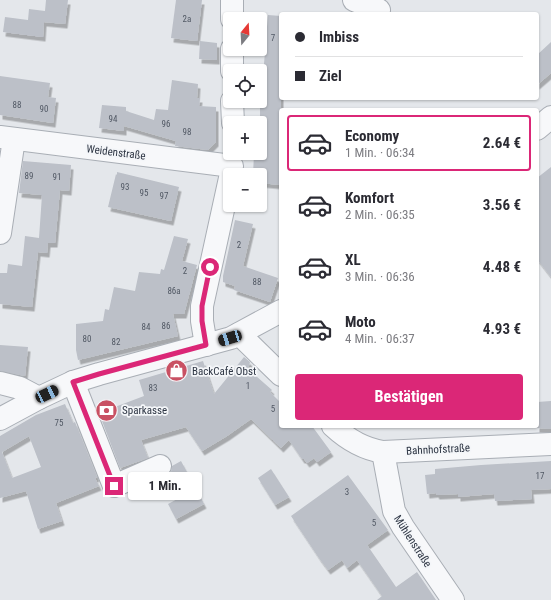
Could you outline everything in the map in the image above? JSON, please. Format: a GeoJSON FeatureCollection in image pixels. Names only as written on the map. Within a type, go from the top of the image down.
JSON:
{"type":"FeatureCollection","features":[{"type":"Feature","properties":{"kind":"street"},"geometry":{"type":"LineString","coordinates":[[232,0],[232,12]]}},
{"type":"Feature","properties":{"kind":"street"},"geometry":{"type":"LineString","coordinates":[[354,0],[379,10]]}},
{"type":"Feature","properties":{"kind":"street"},"geometry":{"type":"LineString","coordinates":[[539,127],[551,117]]}},
{"type":"Feature","properties":{"kind":"street"},"geometry":{"type":"LineString","coordinates":[[0,233],[7,138]]}},
{"type":"Feature","properties":{"kind":"street","name":"Weidenstraße"},"geometry":{"type":"LineString","coordinates":[[7,138],[231,168]]}},
{"type":"Feature","properties":{"kind":"street"},"geometry":{"type":"LineString","coordinates":[[206,345],[202,321],[202,306],[223,206]]}},
{"type":"Feature","properties":{"kind":"street"},"geometry":{"type":"LineString","coordinates":[[0,419],[73,382],[206,345],[239,334],[279,312]]}},
{"type":"Feature","properties":{"kind":"street"},"geometry":{"type":"LineString","coordinates":[[239,334],[279,373]]}},
{"type":"Feature","properties":{"kind":"street"},"geometry":{"type":"LineString","coordinates":[[73,382],[114,486],[160,466]]}},
{"type":"Feature","properties":{"kind":"street"},"geometry":{"type":"LineString","coordinates":[[0,383],[20,388],[39,398]]}},
{"type":"Feature","properties":{"kind":"street","name":"Bahnhofstraße"},"geometry":{"type":"LineString","coordinates":[[335,428],[357,443],[370,449],[383,452],[551,444]]}},
{"type":"Feature","properties":{"kind":"street","name":"Mühlenstraße"},"geometry":{"type":"LineString","coordinates":[[383,452],[394,511],[403,527],[453,600]]}},
{"type":"Feature","properties":{"kind":"building"},"geometry":{"type":"Polygon","coordinates":[[[46,0],[68,0],[65,24],[44,22],[43,37],[3,32],[5,17],[28,20],[29,9],[45,11],[46,0]]]}},
{"type":"Feature","properties":{"kind":"building"},"geometry":{"type":"Polygon","coordinates":[[[176,0],[202,0],[197,41],[171,38],[176,0]]]}},
{"type":"Feature","properties":{"kind":"building"},"geometry":{"type":"Polygon","coordinates":[[[268,15],[279,16],[279,100],[281,100],[281,108],[279,108],[279,185],[267,184],[267,168],[253,168],[254,160],[267,160],[267,116],[260,116],[260,108],[267,108],[267,64],[264,64],[265,56],[267,56],[268,15]]]}},
{"type":"Feature","properties":{"kind":"building"},"geometry":{"type":"Polygon","coordinates":[[[200,41],[217,43],[217,60],[199,59],[200,41]]]}},
{"type":"Feature","properties":{"kind":"building"},"geometry":{"type":"Polygon","coordinates":[[[551,42],[551,73],[539,83],[539,53],[551,42]]]}},
{"type":"Feature","properties":{"kind":"building"},"geometry":{"type":"Polygon","coordinates":[[[0,76],[50,83],[48,97],[56,98],[53,123],[0,115],[0,76]]]}},
{"type":"Feature","properties":{"kind":"building"},"geometry":{"type":"Polygon","coordinates":[[[172,80],[198,84],[197,98],[200,98],[199,106],[216,107],[216,142],[208,150],[175,146],[176,141],[124,126],[124,131],[99,128],[102,105],[126,107],[126,111],[154,120],[156,109],[168,110],[172,80]]]}},
{"type":"Feature","properties":{"kind":"building"},"geometry":{"type":"Polygon","coordinates":[[[23,161],[71,165],[69,191],[60,190],[55,243],[48,243],[47,253],[38,252],[32,307],[0,304],[0,273],[7,273],[8,264],[22,266],[25,236],[39,238],[42,195],[19,193],[23,161]]]}},
{"type":"Feature","properties":{"kind":"building"},"geometry":{"type":"Polygon","coordinates":[[[551,167],[551,277],[539,262],[539,176],[551,167]]]}},
{"type":"Feature","properties":{"kind":"building"},"geometry":{"type":"Polygon","coordinates":[[[117,172],[179,187],[171,221],[108,207],[117,172]]]}},
{"type":"Feature","properties":{"kind":"building"},"geometry":{"type":"Polygon","coordinates":[[[235,220],[253,224],[243,266],[278,278],[270,302],[234,290],[235,286],[223,282],[235,220]]]}},
{"type":"Feature","properties":{"kind":"building"},"geometry":{"type":"Polygon","coordinates":[[[174,236],[188,239],[182,261],[197,265],[184,314],[173,314],[178,336],[78,360],[76,350],[76,324],[103,321],[105,309],[109,310],[114,287],[135,291],[139,272],[160,274],[161,269],[164,270],[174,236]]]}},
{"type":"Feature","properties":{"kind":"building"},"geometry":{"type":"Polygon","coordinates":[[[0,345],[28,347],[25,376],[0,371],[0,345]]]}},
{"type":"Feature","properties":{"kind":"building"},"geometry":{"type":"Polygon","coordinates":[[[244,357],[250,362],[248,369],[272,390],[270,392],[279,401],[279,428],[313,428],[331,452],[317,462],[314,458],[307,463],[304,459],[302,459],[289,440],[281,448],[251,419],[202,451],[186,427],[141,440],[148,458],[120,468],[99,413],[144,396],[139,380],[203,361],[214,394],[244,357]]]}},
{"type":"Feature","properties":{"kind":"building"},"geometry":{"type":"Polygon","coordinates":[[[551,401],[551,429],[537,428],[539,428],[539,402],[551,401]]]}},
{"type":"Feature","properties":{"kind":"building"},"geometry":{"type":"Polygon","coordinates":[[[65,404],[73,423],[75,422],[97,477],[95,478],[99,486],[56,503],[62,521],[38,529],[26,491],[0,498],[0,436],[36,415],[65,404]],[[29,436],[2,452],[12,478],[41,467],[29,436]]]}},
{"type":"Feature","properties":{"kind":"building"},"geometry":{"type":"Polygon","coordinates":[[[181,461],[204,504],[176,519],[168,504],[183,496],[171,472],[172,466],[181,461]]]}},
{"type":"Feature","properties":{"kind":"building"},"geometry":{"type":"Polygon","coordinates":[[[551,461],[551,489],[531,490],[532,499],[495,501],[494,494],[458,497],[458,494],[427,494],[425,475],[435,474],[435,469],[551,461]]]}},
{"type":"Feature","properties":{"kind":"building"},"geometry":{"type":"Polygon","coordinates":[[[271,469],[289,497],[275,505],[258,478],[271,469]]]}},
{"type":"Feature","properties":{"kind":"building"},"geometry":{"type":"Polygon","coordinates":[[[348,475],[388,530],[367,545],[396,587],[417,572],[436,600],[377,600],[382,596],[357,560],[347,568],[342,560],[328,570],[319,558],[291,516],[348,475]]]}},
{"type":"Feature","properties":{"kind":"place","name":"BackCafé Obst"},"geometry":{"type":"Point","coordinates":[176,371]}},
{"type":"Feature","properties":{"kind":"place","name":"Sparkasse"},"geometry":{"type":"Point","coordinates":[107,410]}},
{"type":"Feature","properties":{"kind":"route"},"geometry":{"type":"LineString","coordinates":[[114,486],[73,382],[206,345],[201,314],[202,300],[210,267]]}}]}
